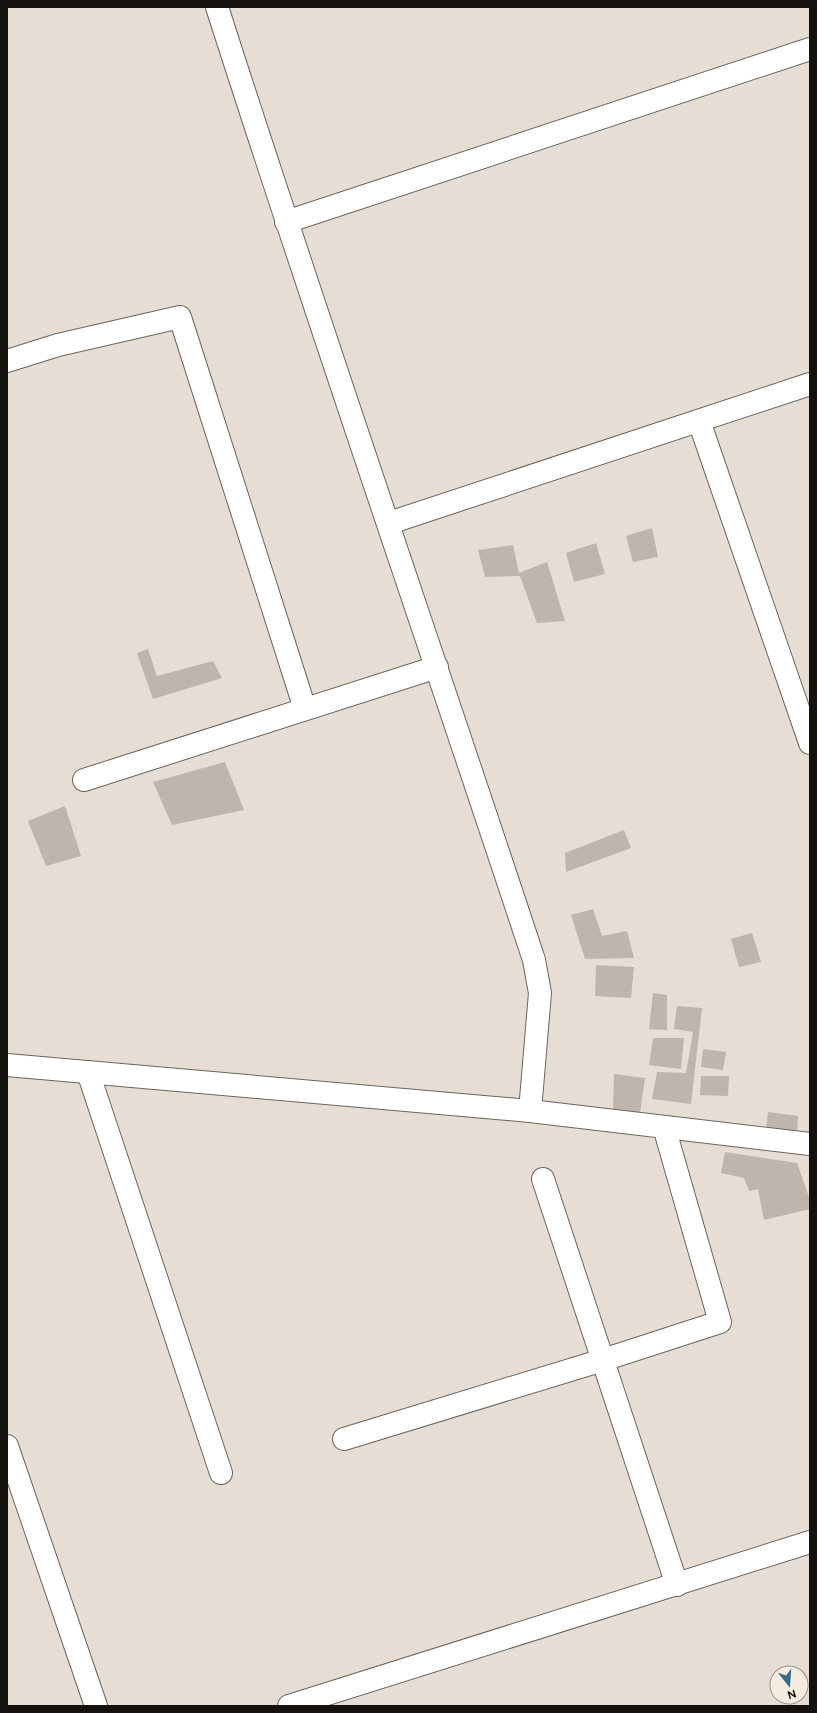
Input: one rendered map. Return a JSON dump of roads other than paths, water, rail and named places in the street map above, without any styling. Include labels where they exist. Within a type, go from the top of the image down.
[{"type":"street","points":[[222,8],[286,222],[389,523],[534,960],[540,993],[530,1111]]},
{"type":"street","points":[[286,222],[810,49]]},
{"type":"street","points":[[7,361],[58,345],[180,317],[305,709]]},
{"type":"street","points":[[389,523],[810,384]]},
{"type":"street","points":[[699,421],[810,743]]},
{"type":"street","points":[[84,780],[437,667]]},
{"type":"street","points":[[7,1064],[530,1111],[810,1144]]},
{"type":"street","points":[[88,1072],[221,1473]]},
{"type":"street","points":[[344,1439],[603,1360],[720,1322],[664,1127]]},
{"type":"street","points":[[543,1180],[677,1585]]},
{"type":"street","points":[[7,1446],[96,1706]]},
{"type":"street","points":[[289,1706],[810,1542]]}]
